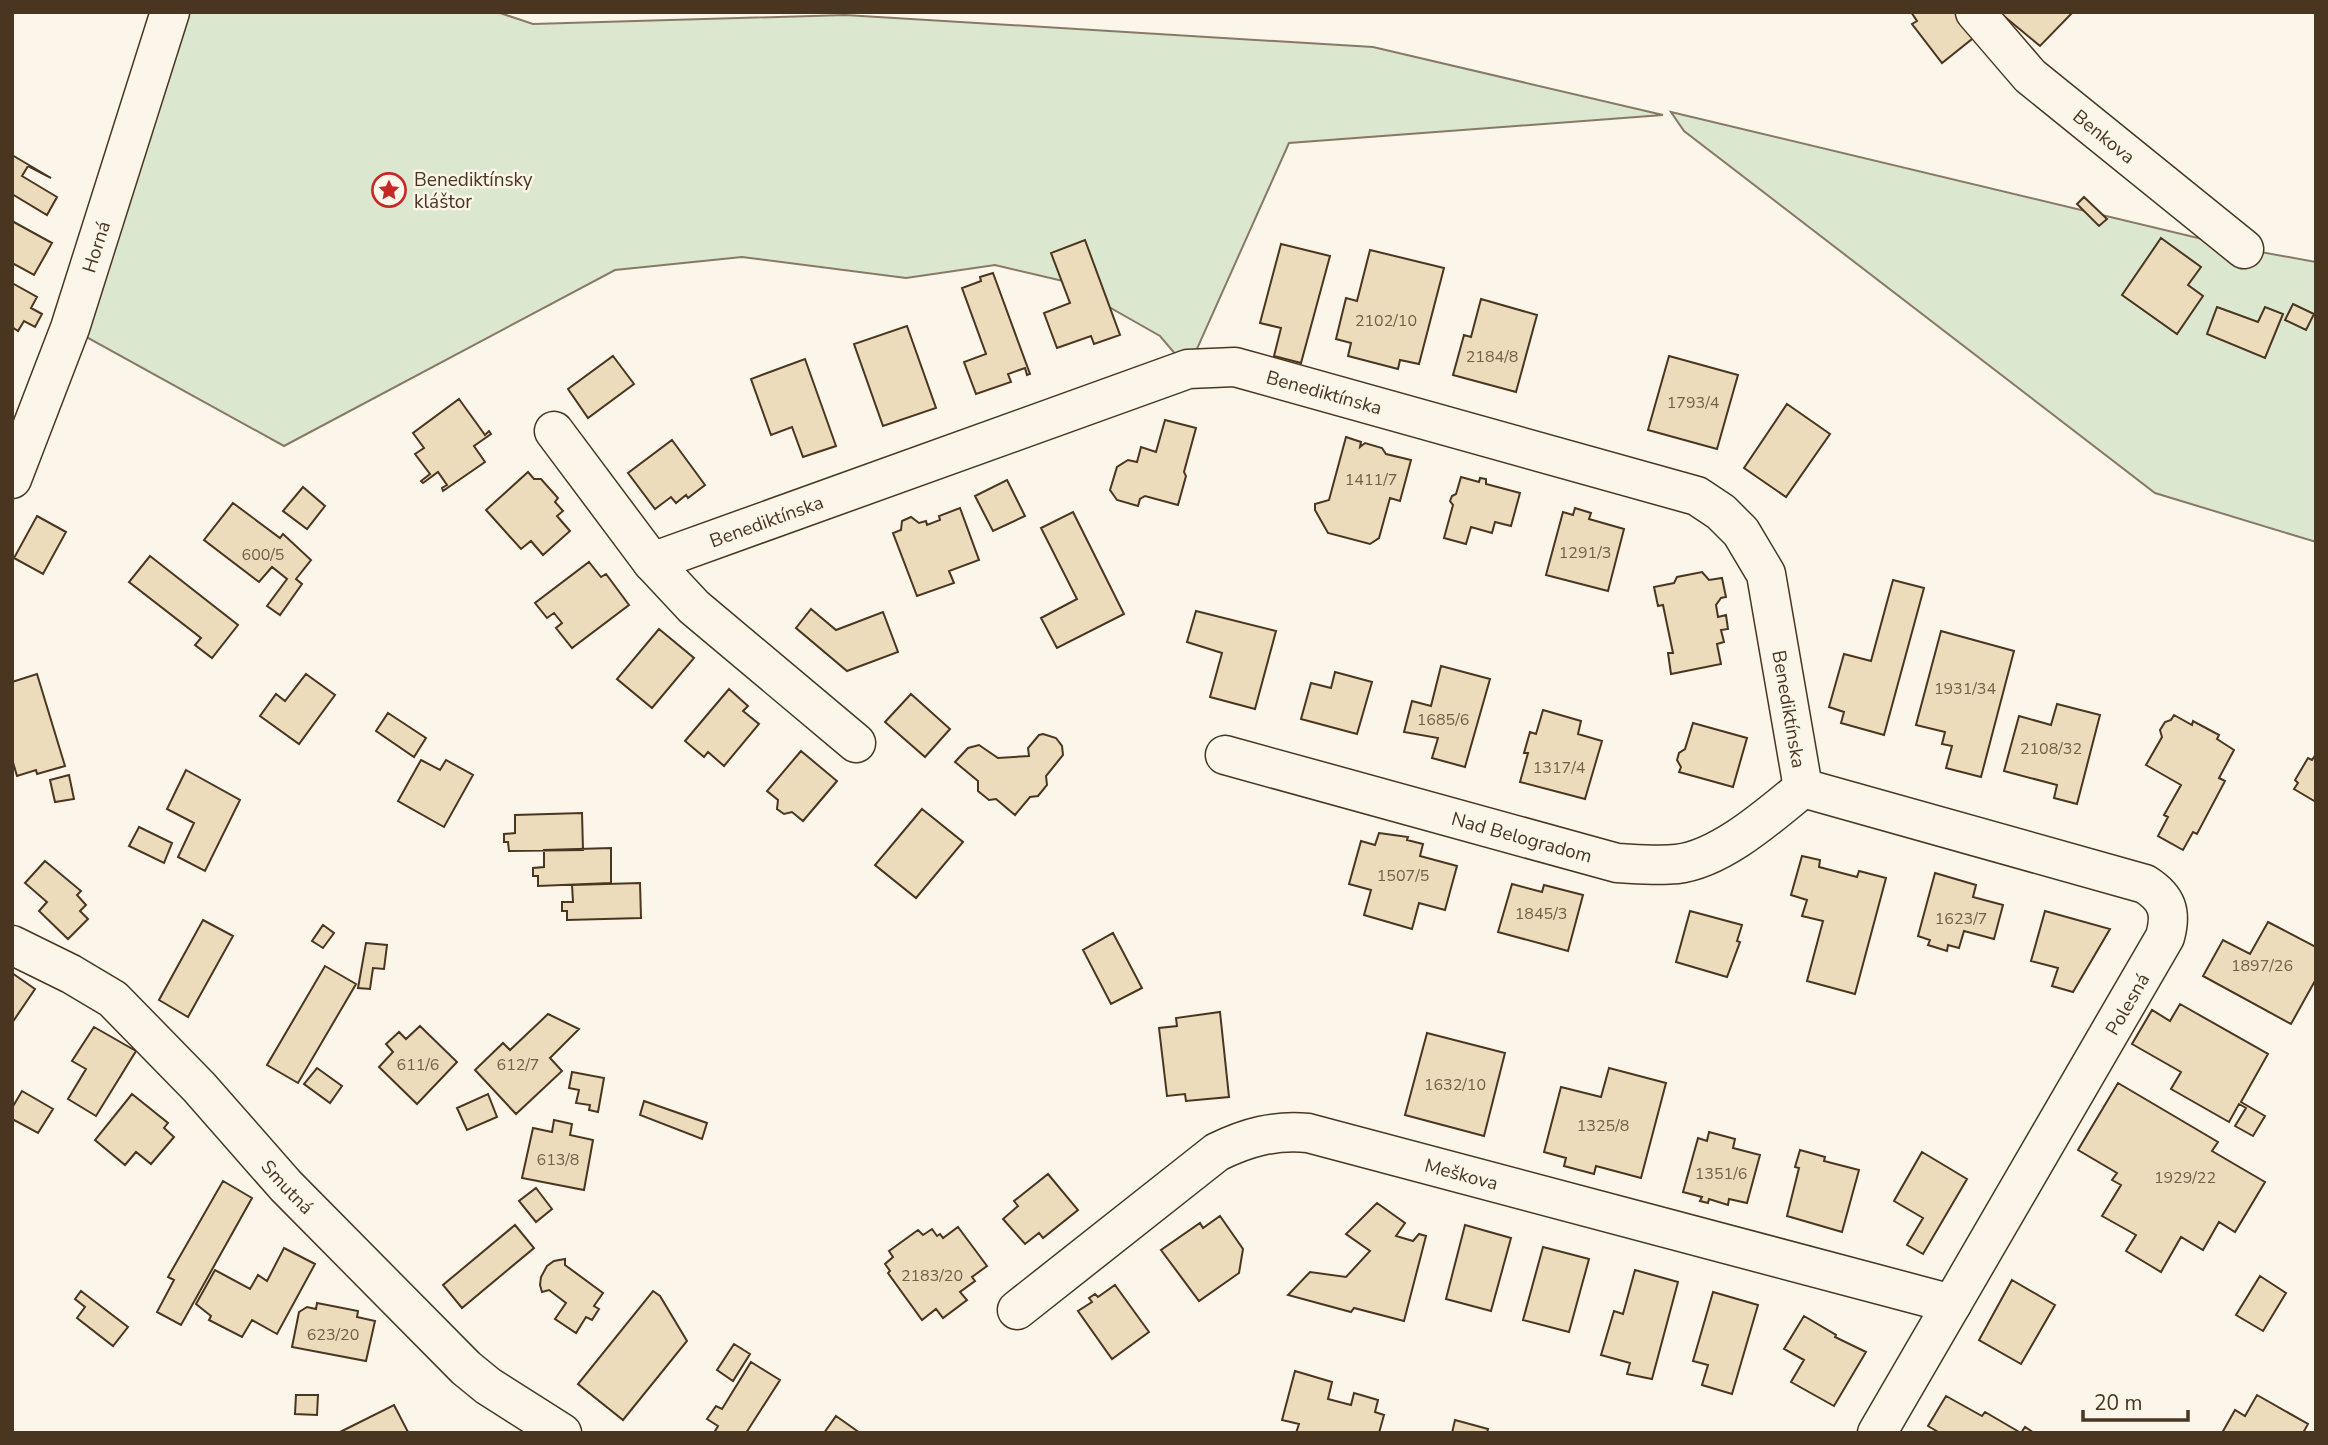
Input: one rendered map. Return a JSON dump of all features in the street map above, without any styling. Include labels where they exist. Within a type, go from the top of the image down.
[{"type":"street","name":"Horná","points":[[12,480],[70,328],[170,12]]},
{"type":"street","name":"Benkova","points":[[1975,12],[2030,76],[2244,249]]},
{"type":"street","name":"Benediktínska","points":[[652,562],[1188,369],[1235,367],[1697,496],[1721,512],[1741,532],[1766,574],[1803,788]]},
{"type":"street","points":[[554,431],[652,562],[694,607],[856,743]]},
{"type":"street","name":"Nad Belogradom","points":[[1225,755],[1617,863],[1649,865],[1680,864],[1715,851],[1750,831],[1803,788]]},
{"type":"street","name":"Polesná","points":[[1803,788],[2145,884],[2160,893],[2167,908],[2169,923],[2165,937],[1877,1433]]},
{"type":"street","name":"Smutná","points":[[12,945],[71,974],[113,999],[199,1087],[286,1186],[466,1368],[562,1433]]},
{"type":"street","name":"Meškova","points":[[1017,1310],[1217,1152],[1239,1141],[1285,1131],[1321,1136],[1952,1304]]},
{"type":"green space","points":[[170,12],[497,12],[533,24],[845,15],[1373,47],[1663,115],[1289,143],[1188,369],[1160,336],[1063,281],[995,265],[906,278],[742,257],[615,270],[284,446],[70,328]]},
{"type":"green space","points":[[1671,112],[2244,249],[2316,262],[2316,542],[2155,493],[1684,131]]},
{"type":"building","points":[[1911,12],[1960,12],[1977,35],[1942,63],[1912,24],[1917,21]]},
{"type":"building","points":[[1999,12],[2073,12],[2040,46]]},
{"type":"building","points":[[12,155],[51,178],[28,166],[22,176],[57,197],[47,215],[12,194]]},
{"type":"building","points":[[2084,197],[2107,219],[2099,226],[2077,204]]},
{"type":"building","points":[[12,221],[52,243],[34,275],[12,263]]},
{"type":"building","points":[[2161,238],[2201,267],[2188,285],[2203,296],[2177,334],[2122,295]]},
{"type":"building","points":[[1085,240],[1120,335],[1094,344],[1091,336],[1057,348],[1044,313],[1070,303],[1051,253]]},
{"type":"building","points":[[1281,244],[1330,256],[1301,363],[1274,356],[1281,328],[1260,323]]},
{"type":"building","points":[[1370,250],[1444,268],[1419,364],[1400,360],[1398,369],[1348,356],[1351,343],[1336,339],[1346,298],[1357,301]]},
{"type":"building","points":[[993,273],[1030,374],[1027,375],[1025,368],[1008,374],[1011,382],[976,394],[964,362],[986,354],[962,288]]},
{"type":"building","points":[[12,283],[37,297],[31,308],[42,314],[35,327],[24,321],[18,331],[12,327]]},
{"type":"building","points":[[1481,299],[1537,315],[1516,392],[1453,375],[1464,335],[1471,337]]},
{"type":"building","points":[[2293,304],[2314,314],[2306,330],[2285,320]]},
{"type":"building","points":[[2217,307],[2258,322],[2265,307],[2283,314],[2265,358],[2207,334]]},
{"type":"building","points":[[907,326],[936,408],[883,426],[854,344]]},
{"type":"building","points":[[613,356],[634,384],[588,418],[568,389]]},
{"type":"building","points":[[1669,356],[1738,375],[1717,449],[1648,430]]},
{"type":"building","points":[[805,359],[836,446],[803,457],[792,427],[771,435],[751,379]]},
{"type":"building","points":[[459,399],[485,435],[489,431],[491,434],[474,446],[485,462],[443,491],[442,488],[447,485],[438,472],[423,483],[421,481],[430,474],[415,454],[424,448],[413,433]]},
{"type":"building","points":[[1787,404],[1830,434],[1786,497],[1744,468]]},
{"type":"building","points":[[1165,420],[1196,428],[1178,505],[1145,496],[1140,499],[1138,506],[1117,500],[1110,490],[1117,467],[1128,460],[1137,462],[1141,447],[1156,452]]},
{"type":"building","points":[[1346,437],[1361,442],[1360,447],[1365,443],[1382,448],[1386,454],[1411,460],[1400,501],[1390,498],[1379,538],[1370,544],[1328,533],[1315,510],[1315,504],[1329,500]]},
{"type":"building","points":[[672,440],[705,485],[688,498],[686,495],[676,503],[671,497],[655,509],[628,473]]},
{"type":"building","points":[[528,472],[534,479],[541,479],[558,498],[555,502],[563,511],[557,516],[570,531],[543,555],[531,541],[521,549],[486,510]]},
{"type":"building","points":[[1461,477],[1479,482],[1480,478],[1486,479],[1486,484],[1520,493],[1511,526],[1495,522],[1492,533],[1471,527],[1466,544],[1444,538],[1453,505],[1450,501],[1456,494]]},
{"type":"building","points":[[1007,480],[1025,516],[993,531],[975,496]]},
{"type":"building","points":[[303,487],[325,506],[307,529],[283,511]]},
{"type":"building","points":[[233,503],[280,538],[283,534],[311,560],[296,579],[302,584],[280,615],[267,606],[287,579],[272,567],[259,582],[204,540]]},
{"type":"building","points":[[960,508],[979,560],[949,571],[954,583],[917,596],[893,533],[901,530],[902,521],[911,517],[919,523],[926,521],[927,525],[940,520],[939,516]]},
{"type":"building","points":[[1575,508],[1591,513],[1589,519],[1624,529],[1608,591],[1546,575],[1563,512],[1573,515]]},
{"type":"building","points":[[1073,512],[1124,614],[1057,648],[1041,618],[1077,599],[1041,528]]},
{"type":"building","points":[[37,516],[66,532],[43,574],[14,558]]},
{"type":"building","points":[[150,556],[238,625],[212,658],[195,645],[201,638],[129,582]]},
{"type":"building","points":[[589,562],[601,577],[606,574],[629,605],[572,648],[556,628],[562,623],[554,613],[547,618],[535,603]]},
{"type":"building","points":[[1702,572],[1709,580],[1722,578],[1726,597],[1721,598],[1716,605],[1718,617],[1726,615],[1728,629],[1721,630],[1724,642],[1717,644],[1721,664],[1671,674],[1668,653],[1673,653],[1663,605],[1658,606],[1654,587],[1674,583],[1677,577]]},
{"type":"building","points":[[1893,580],[1924,588],[1884,735],[1841,723],[1844,712],[1829,707],[1844,654],[1871,661]]},
{"type":"building","points":[[811,609],[836,630],[883,612],[898,652],[847,671],[796,628]]},
{"type":"building","points":[[1196,611],[1276,631],[1255,709],[1210,697],[1222,653],[1187,642]]},
{"type":"building","points":[[659,629],[694,658],[652,708],[617,679]]},
{"type":"building","points":[[1941,631],[2014,651],[1981,777],[1946,768],[1952,746],[1942,744],[1945,732],[1916,725]]},
{"type":"building","points":[[1441,666],[1490,679],[1465,767],[1432,758],[1438,738],[1404,732],[1412,701],[1431,706]]},
{"type":"building","points":[[1335,672],[1372,682],[1357,734],[1301,719],[1311,683],[1331,688]]},
{"type":"building","points":[[37,674],[65,766],[37,774],[36,770],[17,776],[12,759],[12,682]]},
{"type":"building","points":[[306,674],[335,695],[299,744],[260,716],[276,694],[285,701]]},
{"type":"building","points":[[729,689],[748,706],[743,711],[759,724],[724,766],[708,752],[704,757],[685,741]]},
{"type":"building","points":[[911,694],[950,729],[925,757],[885,722]]},
{"type":"building","points":[[2057,704],[2100,715],[2077,804],[2054,798],[2057,785],[2004,771],[2019,716],[2051,725]]},
{"type":"building","points":[[1543,710],[1581,721],[1578,734],[1602,741],[1585,799],[1520,782],[1528,753],[1524,753],[1530,732],[1536,734]]},
{"type":"building","points":[[388,713],[426,738],[414,757],[376,731]]},
{"type":"building","points":[[2174,715],[2192,725],[2193,721],[2219,735],[2217,739],[2234,750],[2219,778],[2225,781],[2197,834],[2193,832],[2183,850],[2158,836],[2168,817],[2164,815],[2181,785],[2146,765],[2162,737],[2160,730]]},
{"type":"building","points":[[1693,723],[1747,738],[1733,787],[1679,772],[1679,753],[1685,749]]},
{"type":"building","points":[[1043,734],[1056,738],[1062,746],[1063,755],[1046,776],[1047,785],[1038,796],[1030,797],[1015,815],[996,799],[989,800],[978,791],[978,781],[955,762],[968,748],[979,745],[998,758],[1029,756],[1028,748]]},
{"type":"building","points":[[801,751],[837,781],[803,821],[792,812],[784,814],[777,809],[778,800],[767,791]]},
{"type":"building","points":[[2316,754],[2316,802],[2294,789],[2298,783],[2295,780],[2308,758],[2312,760]]},
{"type":"building","points":[[421,760],[440,770],[446,760],[473,775],[444,827],[398,801]]},
{"type":"building","points":[[186,770],[240,800],[205,871],[178,857],[194,823],[167,809]]},
{"type":"building","points":[[69,775],[74,799],[55,802],[50,780]]},
{"type":"building","points":[[922,809],[963,842],[916,898],[875,865]]},
{"type":"building","points":[[582,813],[583,850],[509,851],[508,842],[504,842],[504,834],[515,833],[515,815]]},
{"type":"building","points":[[139,827],[172,843],[164,863],[129,846]]},
{"type":"building","points":[[1379,833],[1408,837],[1407,840],[1423,844],[1420,856],[1457,866],[1445,910],[1419,903],[1412,929],[1364,915],[1371,890],[1349,884],[1361,841],[1375,845]]},
{"type":"building","points":[[611,848],[611,883],[538,886],[538,876],[533,876],[533,868],[544,867],[544,850]]},
{"type":"building","points":[[1802,856],[1820,860],[1819,867],[1857,877],[1859,871],[1886,878],[1855,994],[1807,981],[1823,921],[1802,916],[1807,900],[1791,895]]},
{"type":"building","points":[[45,861],[81,891],[77,895],[86,905],[80,911],[88,919],[68,939],[39,911],[47,902],[25,883]]},
{"type":"building","points":[[1935,873],[1976,885],[1973,897],[2003,905],[1994,939],[1964,931],[1959,948],[1948,945],[1947,951],[1928,945],[1930,940],[1918,936]]},
{"type":"building","points":[[640,883],[641,918],[567,920],[567,911],[562,911],[562,902],[573,902],[572,885]]},
{"type":"building","points":[[1512,884],[1542,892],[1544,885],[1583,895],[1568,951],[1498,932]]},
{"type":"building","points":[[1690,911],[1742,925],[1737,941],[1740,942],[1727,977],[1676,962]]},
{"type":"building","points":[[2045,911],[2110,929],[2073,992],[2052,986],[2058,968],[2031,961]]},
{"type":"building","points":[[203,920],[233,936],[188,1017],[159,1000]]},
{"type":"building","points":[[2268,922],[2316,947],[2316,979],[2291,1024],[2203,976],[2223,940],[2250,954]]},
{"type":"building","points":[[323,925],[334,933],[323,948],[312,941]]},
{"type":"building","points":[[1113,933],[1142,988],[1111,1004],[1083,950]]},
{"type":"building","points":[[366,943],[387,945],[384,969],[373,968],[370,989],[358,988]]},
{"type":"building","points":[[325,966],[356,984],[298,1083],[267,1065]]},
{"type":"building","points":[[12,973],[35,989],[12,1023]]},
{"type":"building","points":[[2180,1004],[2268,1054],[2241,1102],[2265,1116],[2253,1136],[2235,1126],[2246,1108],[2239,1104],[2229,1122],[2171,1089],[2181,1072],[2132,1044],[2152,1010],[2170,1021]]},
{"type":"building","points":[[1220,1012],[1229,1097],[1186,1101],[1185,1094],[1167,1096],[1159,1028],[1177,1026],[1176,1018]]},
{"type":"building","points":[[548,1014],[579,1029],[550,1058],[562,1071],[516,1114],[475,1070],[503,1043],[510,1050]]},
{"type":"building","points":[[420,1026],[457,1062],[417,1104],[379,1067],[393,1052],[386,1044],[399,1032],[406,1039]]},
{"type":"building","points":[[94,1027],[136,1051],[96,1116],[68,1099],[86,1069],[72,1061]]},
{"type":"building","points":[[1427,1033],[1505,1053],[1484,1136],[1405,1115]]},
{"type":"building","points":[[317,1068],[342,1086],[330,1103],[304,1084]]},
{"type":"building","points":[[1609,1068],[1666,1083],[1641,1178],[1596,1166],[1594,1174],[1564,1166],[1566,1158],[1544,1152],[1561,1087],[1601,1097]]},
{"type":"building","points":[[572,1072],[604,1078],[598,1112],[589,1110],[590,1105],[576,1103],[579,1090],[569,1088]]},
{"type":"building","points":[[2118,1083],[2218,1142],[2212,1151],[2265,1182],[2235,1232],[2219,1222],[2203,1250],[2181,1237],[2161,1272],[2126,1251],[2136,1235],[2102,1216],[2121,1185],[2112,1180],[2117,1173],[2078,1150]]},
{"type":"building","points":[[22,1091],[53,1109],[38,1133],[12,1119],[12,1108]]},
{"type":"building","points":[[132,1094],[168,1123],[164,1128],[174,1137],[151,1164],[136,1152],[125,1165],[95,1140]]},
{"type":"building","points":[[488,1094],[497,1117],[467,1130],[457,1108]]},
{"type":"building","points":[[644,1101],[707,1123],[702,1139],[640,1115]]},
{"type":"building","points":[[554,1120],[572,1124],[570,1135],[593,1140],[584,1190],[522,1178],[533,1128],[552,1132]]},
{"type":"building","points":[[1709,1132],[1735,1139],[1733,1148],[1760,1155],[1747,1203],[1729,1199],[1728,1205],[1709,1199],[1708,1203],[1700,1201],[1702,1197],[1683,1192],[1698,1138],[1707,1141]]},
{"type":"building","points":[[1800,1150],[1825,1157],[1824,1161],[1859,1170],[1842,1232],[1787,1216],[1799,1168],[1795,1167]]},
{"type":"building","points":[[1922,1152],[1967,1179],[1923,1254],[1907,1245],[1923,1218],[1894,1201]]},
{"type":"building","points":[[1048,1174],[1078,1210],[1043,1238],[1039,1233],[1025,1244],[1003,1219],[1018,1206],[1014,1201]]},
{"type":"building","points":[[223,1181],[252,1198],[181,1325],[157,1312],[174,1280],[168,1277]]},
{"type":"building","points":[[536,1188],[552,1209],[536,1222],[519,1201]]},
{"type":"building","points":[[1377,1203],[1405,1223],[1396,1236],[1413,1241],[1419,1234],[1426,1236],[1404,1321],[1354,1308],[1351,1312],[1288,1295],[1310,1272],[1346,1277],[1370,1251],[1346,1234]]},
{"type":"building","points":[[1220,1216],[1243,1249],[1239,1273],[1199,1301],[1161,1250],[1200,1223],[1203,1228]]},
{"type":"building","points":[[515,1225],[534,1248],[462,1308],[443,1285]]},
{"type":"building","points":[[1465,1225],[1511,1238],[1491,1311],[1446,1299]]},
{"type":"building","points":[[958,1227],[987,1266],[972,1277],[975,1281],[960,1292],[967,1300],[943,1318],[936,1309],[922,1320],[888,1273],[890,1271],[885,1264],[893,1257],[889,1251],[918,1230],[923,1235],[932,1229],[937,1236],[940,1234],[943,1238]]},
{"type":"building","points":[[1543,1247],[1589,1259],[1569,1332],[1523,1320]]},
{"type":"building","points":[[284,1248],[315,1264],[277,1334],[252,1320],[242,1337],[209,1320],[211,1316],[196,1304],[215,1270],[250,1289],[258,1275],[267,1281]]},
{"type":"building","points":[[565,1259],[565,1265],[603,1293],[594,1306],[599,1309],[592,1320],[586,1317],[576,1333],[555,1319],[566,1303],[549,1290],[542,1292],[540,1285],[547,1266],[554,1261]]},
{"type":"building","points":[[1635,1270],[1678,1282],[1652,1379],[1627,1374],[1630,1363],[1601,1355],[1614,1311],[1623,1314]]},
{"type":"building","points":[[2260,1276],[2286,1293],[2263,1331],[2236,1315]]},
{"type":"building","points":[[2012,1280],[2055,1305],[2021,1364],[1979,1340]]},
{"type":"building","points":[[1115,1285],[1149,1332],[1112,1359],[1078,1311],[1092,1302],[1089,1298],[1095,1294],[1098,1297]]},
{"type":"building","points":[[81,1291],[128,1327],[113,1346],[77,1318],[85,1307],[75,1299]]},
{"type":"building","points":[[653,1291],[660,1296],[687,1341],[623,1420],[578,1384]]},
{"type":"building","points":[[1713,1292],[1758,1305],[1732,1394],[1702,1385],[1708,1365],[1693,1361]]},
{"type":"building","points":[[317,1303],[358,1311],[357,1317],[375,1321],[366,1361],[292,1347],[299,1312],[307,1307],[316,1309]]},
{"type":"building","points":[[1804,1316],[1836,1335],[1835,1337],[1866,1352],[1834,1406],[1791,1382],[1804,1360],[1784,1349]]},
{"type":"building","points":[[734,1344],[750,1354],[733,1381],[717,1370]]},
{"type":"building","points":[[751,1362],[780,1380],[746,1433],[714,1433],[718,1426],[707,1419],[716,1406],[722,1409]]},
{"type":"building","points":[[1295,1371],[1332,1382],[1328,1399],[1351,1405],[1354,1393],[1378,1400],[1375,1412],[1384,1415],[1379,1433],[1296,1433],[1299,1424],[1282,1420]]},
{"type":"building","points":[[296,1395],[318,1395],[317,1415],[295,1414]]},
{"type":"building","points":[[2257,1395],[2308,1424],[2303,1433],[2222,1433],[2235,1410],[2245,1416]]},
{"type":"building","points":[[1946,1396],[1982,1416],[1985,1412],[2021,1433],[1940,1433],[1928,1426]]},
{"type":"building","points":[[394,1405],[408,1432],[338,1433]]},
{"type":"building","points":[[836,1416],[860,1433],[824,1433]]},
{"type":"building","points":[[1455,1420],[1488,1429],[1487,1433],[1452,1433]]},
{"type":"building","points":[[2025,1427],[2034,1433],[2021,1433]]},
{"type":"place","name":"Benediktínsky kláštor","points":[[389,190]]}]
